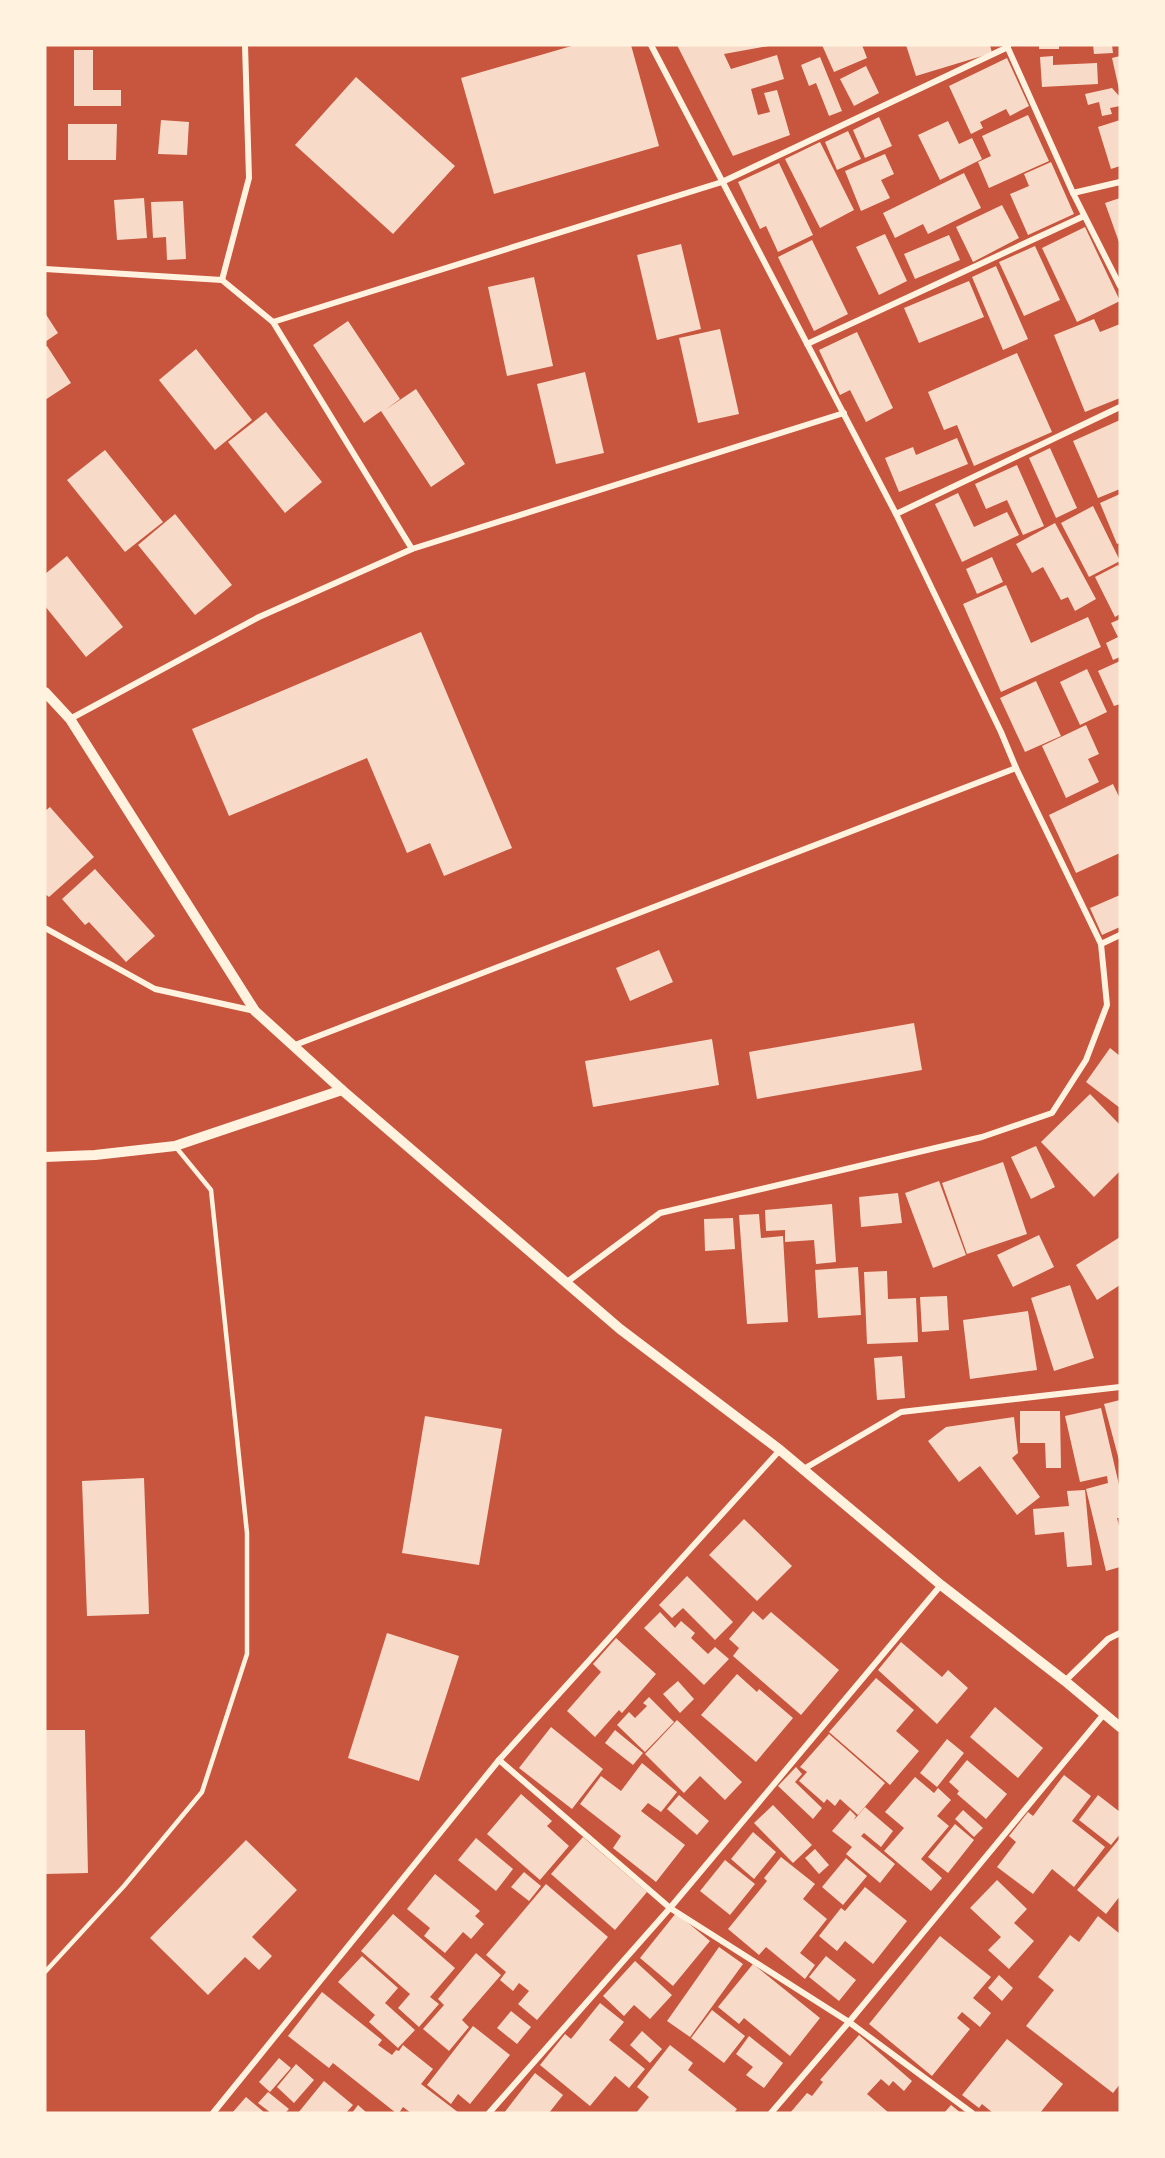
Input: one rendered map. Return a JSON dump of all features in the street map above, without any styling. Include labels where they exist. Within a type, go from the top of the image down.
[{"type":"street","points":[[222,280],[249,178],[245,45]]},
{"type":"street","points":[[567,1282],[660,1213],[982,1137],[1052,1113],[1086,1060],[1107,1005],[1101,944],[1001,732],[896,513],[651,45]]},
{"type":"street","points":[[273,322],[722,182],[1007,46],[1073,193],[1120,286]]},
{"type":"street","points":[[1073,193],[1120,182]]},
{"type":"street","points":[[807,344],[1084,216]]},
{"type":"street","points":[[45,269],[222,280],[273,322],[412,549]]},
{"type":"street","points":[[896,513],[1120,407]]},
{"type":"street","points":[[70,718],[259,617],[412,549],[844,413]]},
{"type":"street","points":[[45,692],[70,718],[255,1011],[342,1090],[620,1329],[780,1450],[801,1470],[941,1585],[1065,1681],[1120,1727]]},
{"type":"street","points":[[295,1046],[1016,768]]},
{"type":"street","points":[[45,928],[156,989],[255,1011]]},
{"type":"street","points":[[1101,944],[1120,935]]},
{"type":"street","points":[[45,1157],[95,1155],[175,1146],[342,1090]]},
{"type":"street","points":[[801,1470],[901,1412],[1120,1387]]},
{"type":"street","points":[[213,2113],[499,1760],[780,1450]]},
{"type":"street","points":[[489,2113],[670,1908],[941,1585]]},
{"type":"street","points":[[1065,1681],[1108,1639],[1120,1633]]},
{"type":"street","points":[[771,2113],[1104,1714]]},
{"type":"street","points":[[499,1760],[670,1908],[849,2022],[972,2113]]},
{"type":"lane","points":[[45,1972],[124,1886],[202,1792],[247,1654],[247,1533],[211,1190],[175,1146]]},
{"type":"building","points":[[575,45],[631,45],[659,146],[494,194],[461,78]]},
{"type":"building","points":[[677,45],[774,45],[724,54],[731,69],[777,55],[784,79],[751,89],[758,115],[770,112],[764,93],[777,90],[790,135],[733,156]]},
{"type":"building","points":[[822,45],[862,45],[867,58],[834,72]]},
{"type":"building","points":[[906,45],[990,45],[992,53],[916,76]]},
{"type":"building","points":[[1039,45],[1059,45],[1059,49],[1039,49]]},
{"type":"building","points":[[1093,45],[1112,45],[1113,53],[1094,54]]},
{"type":"building","points":[[74,50],[93,50],[93,90],[121,90],[121,106],[74,106]]},
{"type":"building","points":[[1053,56],[1053,65],[1097,63],[1098,84],[1042,87],[1040,57]]},
{"type":"building","points":[[1120,56],[1120,89],[1119,89],[1112,58]]},
{"type":"building","points":[[820,57],[842,111],[829,116],[816,83],[809,86],[801,65]]},
{"type":"building","points":[[1007,58],[1029,106],[1010,116],[1006,109],[980,122],[983,128],[971,134],[949,86]]},
{"type":"building","points":[[866,66],[879,93],[854,106],[840,79]]},
{"type":"building","points":[[356,77],[455,166],[393,234],[295,145]]},
{"type":"building","points":[[1112,88],[1120,97],[1120,106],[1110,108],[1112,114],[1102,116],[1099,102],[1088,105],[1085,94]]},
{"type":"building","points":[[1028,115],[1049,161],[989,188],[978,162],[991,156],[982,136]]},
{"type":"building","points":[[879,117],[892,146],[865,158],[853,130]]},
{"type":"building","points":[[161,120],[189,122],[187,155],[158,154]]},
{"type":"building","points":[[1120,120],[1120,166],[1111,169],[1098,127]]},
{"type":"building","points":[[948,121],[959,144],[972,138],[982,159],[940,180],[918,135]]},
{"type":"building","points":[[68,124],[117,124],[116,160],[68,160]]},
{"type":"building","points":[[848,131],[861,159],[837,170],[825,142]]},
{"type":"building","points":[[820,142],[854,210],[820,228],[785,159]]},
{"type":"building","points":[[885,154],[894,174],[881,180],[890,198],[861,211],[845,171]]},
{"type":"building","points":[[1051,162],[1074,214],[1028,235],[1010,194],[1029,186],[1024,174]]},
{"type":"building","points":[[779,163],[813,235],[778,252],[766,226],[760,229],[738,182]]},
{"type":"building","points":[[964,173],[981,208],[928,234],[923,224],[895,238],[883,213]]},
{"type":"building","points":[[144,198],[147,238],[117,240],[114,200]]},
{"type":"building","points":[[1120,198],[1120,245],[1105,203]]},
{"type":"building","points":[[183,201],[186,259],[167,260],[166,237],[153,238],[151,202]]},
{"type":"building","points":[[1002,205],[1019,238],[973,262],[956,227]]},
{"type":"building","points":[[1085,227],[1120,301],[1077,322],[1042,248]]},
{"type":"building","points":[[885,234],[907,281],[879,295],[856,247]]},
{"type":"building","points":[[949,235],[960,260],[915,279],[904,254]]},
{"type":"building","points":[[812,240],[848,314],[814,331],[778,257]]},
{"type":"building","points":[[681,244],[701,329],[657,340],[637,255]]},
{"type":"building","points":[[1035,246],[1060,300],[1024,316],[999,262]]},
{"type":"building","points":[[996,266],[1028,339],[1003,350],[972,277]]},
{"type":"building","points":[[534,277],[553,366],[507,376],[488,287]]},
{"type":"building","points":[[969,281],[984,317],[919,343],[904,308]]},
{"type":"building","points":[[45,313],[58,333],[45,342]]},
{"type":"building","points":[[1094,319],[1100,332],[1120,324],[1120,398],[1085,412],[1054,335]]},
{"type":"building","points":[[348,321],[400,399],[385,410],[416,389],[465,464],[431,487],[381,411],[364,423],[313,345]]},
{"type":"building","points":[[720,329],[739,414],[698,423],[679,338]]},
{"type":"building","points":[[857,332],[893,408],[866,422],[850,390],[840,395],[819,350]]},
{"type":"building","points":[[47,346],[71,383],[45,400],[45,347]]},
{"type":"building","points":[[196,349],[252,420],[215,450],[159,380]]},
{"type":"building","points":[[1017,353],[1052,432],[974,466],[957,425],[944,430],[928,392]]},
{"type":"building","points":[[585,372],[604,453],[556,464],[537,384]]},
{"type":"building","points":[[266,412],[322,482],[285,513],[228,442]]},
{"type":"building","points":[[1120,420],[1120,489],[1098,498],[1073,441]]},
{"type":"building","points":[[957,438],[968,464],[899,492],[885,458],[913,447],[916,455]]},
{"type":"building","points":[[1050,448],[1077,508],[1056,518],[1029,458]]},
{"type":"building","points":[[105,450],[163,522],[125,552],[67,480]]},
{"type":"building","points":[[1017,465],[1044,526],[1023,535],[1007,500],[986,509],[975,484]]},
{"type":"building","points":[[958,493],[974,527],[1007,512],[1019,535],[962,562],[935,504]]},
{"type":"building","points":[[1120,494],[1120,543],[1117,544],[1100,503]]},
{"type":"building","points":[[1093,506],[1120,561],[1089,577],[1061,523]]},
{"type":"building","points":[[175,514],[232,585],[195,615],[138,545]]},
{"type":"building","points":[[1055,523],[1096,599],[1075,611],[1068,597],[1061,600],[1043,567],[1032,573],[1016,544]]},
{"type":"building","points":[[67,556],[123,627],[86,657],[45,606],[45,574]]},
{"type":"building","points":[[992,557],[1003,582],[977,594],[966,569]]},
{"type":"building","points":[[1118,565],[1120,569],[1120,614],[1115,617],[1095,577]]},
{"type":"building","points":[[1006,585],[1031,643],[1088,617],[1101,647],[1001,692],[963,604]]},
{"type":"building","points":[[1120,619],[1120,657],[1113,660],[1106,643],[1118,637],[1111,623]]},
{"type":"building","points":[[421,632],[512,848],[444,876],[430,843],[407,853],[367,758],[229,816],[192,729]]},
{"type":"building","points":[[1120,661],[1120,704],[1114,706],[1098,671]]},
{"type":"building","points":[[1087,669],[1107,712],[1080,725],[1060,682]]},
{"type":"building","points":[[1036,681],[1061,736],[1025,752],[1000,698]]},
{"type":"building","points":[[1086,725],[1099,754],[1088,759],[1099,782],[1066,798],[1042,746]]},
{"type":"building","points":[[1113,784],[1120,799],[1120,853],[1076,873],[1049,815]]},
{"type":"building","points":[[50,807],[94,857],[49,897],[45,894],[45,811]]},
{"type":"building","points":[[95,869],[155,936],[126,962],[89,922],[85,925],[62,899]]},
{"type":"building","points":[[1120,895],[1120,927],[1102,935],[1090,908]]},
{"type":"building","points":[[659,950],[673,982],[630,1001],[616,968]]},
{"type":"building","points":[[914,1023],[922,1070],[757,1099],[749,1052]]},
{"type":"building","points":[[712,1039],[719,1085],[593,1107],[585,1061]]},
{"type":"building","points":[[1110,1048],[1120,1056],[1120,1108],[1086,1082]]},
{"type":"building","points":[[1090,1094],[1120,1125],[1120,1171],[1094,1197],[1041,1142]]},
{"type":"building","points":[[1036,1146],[1055,1187],[1031,1199],[1011,1157]]},
{"type":"building","points":[[1003,1162],[1027,1234],[967,1254],[942,1183]]},
{"type":"building","points":[[939,1181],[966,1255],[933,1268],[905,1193]]},
{"type":"building","points":[[898,1193],[902,1223],[861,1227],[859,1197]]},
{"type":"building","points":[[832,1204],[836,1262],[816,1264],[814,1240],[785,1242],[785,1230],[766,1231],[765,1210]]},
{"type":"building","points":[[759,1214],[761,1238],[783,1236],[788,1322],[747,1324],[739,1215]]},
{"type":"building","points":[[733,1218],[735,1249],[705,1251],[704,1219]]},
{"type":"building","points":[[1039,1235],[1054,1267],[1013,1287],[997,1255]]},
{"type":"building","points":[[1120,1237],[1120,1285],[1097,1300],[1076,1265]]},
{"type":"building","points":[[858,1267],[861,1315],[818,1318],[815,1270]]},
{"type":"building","points":[[887,1271],[888,1299],[916,1298],[918,1342],[867,1344],[864,1272]]},
{"type":"building","points":[[1070,1285],[1094,1358],[1054,1371],[1031,1298]]},
{"type":"building","points":[[947,1296],[949,1330],[922,1332],[920,1297]]},
{"type":"building","points":[[1028,1311],[1037,1370],[970,1379],[963,1320]]},
{"type":"building","points":[[902,1356],[905,1398],[877,1400],[874,1358]]},
{"type":"building","points":[[1120,1400],[1120,1459],[1119,1460],[1104,1404]]},
{"type":"building","points":[[1101,1408],[1120,1489],[1120,1518],[1117,1518],[1120,1530],[1120,1567],[1106,1571],[1086,1489],[1108,1483],[1107,1476],[1080,1482],[1065,1416]]},
{"type":"building","points":[[1020,1411],[1060,1411],[1061,1468],[1046,1468],[1045,1443],[1020,1443]]},
{"type":"building","points":[[425,1416],[502,1429],[479,1565],[402,1553]]},
{"type":"building","points":[[1014,1417],[1018,1453],[1012,1458],[1040,1497],[1017,1515],[980,1466],[959,1482],[928,1441],[946,1427]]},
{"type":"building","points":[[144,1478],[149,1614],[87,1616],[82,1481]]},
{"type":"building","points":[[1085,1490],[1092,1565],[1067,1567],[1064,1532],[1035,1535],[1033,1509],[1069,1506],[1067,1491]]},
{"type":"building","points":[[744,1519],[792,1566],[757,1601],[709,1555]]},
{"type":"building","points":[[687,1576],[733,1622],[715,1640],[683,1608],[672,1618],[659,1605]]},
{"type":"building","points":[[753,1611],[763,1620],[771,1612],[839,1670],[801,1715],[733,1656],[739,1648],[729,1639]]},
{"type":"building","points":[[660,1612],[675,1628],[681,1621],[695,1633],[691,1638],[708,1654],[715,1647],[729,1659],[704,1685],[644,1628]]},
{"type":"building","points":[[387,1633],[459,1656],[419,1781],[348,1758]]},
{"type":"building","points":[[616,1638],[656,1674],[622,1713],[619,1710],[595,1737],[567,1711],[601,1672],[593,1664]]},
{"type":"building","points":[[901,1642],[942,1677],[948,1670],[968,1688],[937,1724],[878,1670]]},
{"type":"building","points":[[737,1674],[793,1718],[756,1762],[701,1715]]},
{"type":"building","points":[[876,1678],[914,1710],[896,1731],[919,1751],[890,1785],[829,1732]]},
{"type":"building","points":[[678,1681],[694,1699],[680,1713],[663,1694]]},
{"type":"building","points":[[649,1697],[674,1722],[645,1752],[617,1725],[629,1712],[635,1718],[647,1706],[643,1703]]},
{"type":"building","points":[[995,1707],[1043,1748],[1018,1778],[970,1737]]},
{"type":"building","points":[[677,1720],[742,1782],[725,1800],[700,1776],[684,1793],[645,1754]]},
{"type":"building","points":[[551,1727],[603,1769],[572,1809],[519,1768]]},
{"type":"building","points":[[45,1730],[85,1730],[88,1873],[45,1874]]},
{"type":"building","points":[[615,1730],[643,1753],[633,1765],[605,1743]]},
{"type":"building","points":[[829,1734],[885,1783],[858,1815],[840,1799],[835,1806],[827,1799],[824,1803],[799,1781],[807,1772],[800,1767]]},
{"type":"building","points":[[947,1739],[964,1753],[937,1787],[920,1773]]},
{"type":"building","points":[[967,1760],[1007,1794],[986,1819],[957,1794],[959,1791],[949,1782]]},
{"type":"building","points":[[642,1763],[677,1792],[661,1812],[648,1803],[641,1811],[685,1845],[656,1882],[613,1848],[621,1836],[580,1804],[601,1776],[621,1791]]},
{"type":"building","points":[[796,1767],[802,1774],[795,1782],[822,1808],[813,1819],[778,1786]]},
{"type":"building","points":[[1064,1775],[1091,1796],[1072,1821],[1105,1847],[1074,1887],[1052,1869],[1033,1894],[997,1867],[1016,1842],[1009,1836],[1028,1812],[1033,1816]]},
{"type":"building","points":[[915,1777],[934,1793],[938,1788],[951,1800],[937,1816],[949,1826],[921,1859],[942,1878],[931,1891],[884,1851],[904,1828],[885,1812]]},
{"type":"building","points":[[521,1794],[552,1821],[547,1826],[569,1846],[540,1880],[487,1834]]},
{"type":"building","points":[[679,1795],[709,1821],[697,1835],[667,1809]]},
{"type":"building","points":[[1098,1795],[1120,1812],[1120,1834],[1111,1845],[1079,1820]]},
{"type":"building","points":[[773,1805],[812,1845],[793,1863],[754,1823]]},
{"type":"building","points":[[865,1807],[893,1831],[881,1847],[864,1833],[861,1836],[895,1864],[880,1883],[846,1854],[852,1847],[832,1831],[850,1810],[856,1816],[854,1820]]},
{"type":"building","points":[[963,1810],[983,1828],[974,1837],[955,1819]]},
{"type":"building","points":[[955,1824],[974,1840],[948,1873],[928,1857]]},
{"type":"building","points":[[753,1832],[776,1852],[754,1879],[731,1859]]},
{"type":"building","points":[[583,1837],[647,1892],[615,1930],[551,1874]]},
{"type":"building","points":[[476,1838],[513,1869],[496,1891],[458,1860]]},
{"type":"building","points":[[1120,1838],[1120,1896],[1106,1914],[1077,1890]]},
{"type":"building","points":[[246,1840],[297,1890],[252,1937],[272,1956],[259,1970],[245,1957],[208,1995],[150,1938]]},
{"type":"building","points":[[815,1849],[829,1865],[819,1874],[805,1858]]},
{"type":"building","points":[[781,1857],[815,1884],[803,1899],[827,1919],[800,1953],[815,1965],[805,1979],[766,1947],[759,1955],[728,1929],[767,1881],[764,1878]]},
{"type":"building","points":[[846,1858],[867,1876],[843,1905],[822,1887]]},
{"type":"building","points":[[725,1860],[755,1884],[730,1915],[700,1891]]},
{"type":"building","points":[[524,1872],[541,1886],[529,1901],[511,1887]]},
{"type":"building","points":[[435,1874],[480,1911],[475,1916],[484,1924],[471,1939],[463,1932],[445,1953],[424,1936],[430,1928],[407,1909]]},
{"type":"building","points":[[997,1880],[1027,1909],[1014,1923],[1034,1941],[1009,1969],[988,1950],[1001,1937],[970,1908]]},
{"type":"building","points":[[546,1884],[608,1937],[537,2020],[518,2004],[529,1991],[519,1983],[513,1991],[500,1980],[506,1972],[486,1955]]},
{"type":"building","points":[[865,1887],[907,1921],[873,1964],[845,1941],[837,1951],[819,1936],[841,1908],[845,1911]]},
{"type":"building","points":[[676,1913],[710,1941],[673,1986],[640,1958]]},
{"type":"building","points":[[393,1914],[455,1968],[430,1997],[439,2004],[419,2027],[398,2008],[410,1994],[361,1951]]},
{"type":"building","points":[[1098,1916],[1120,1934],[1120,2084],[1113,2093],[1026,2026],[1054,1990],[1038,1977],[1070,1935],[1079,1942]]},
{"type":"building","points":[[940,1936],[991,1977],[973,1998],[991,2013],[980,2027],[962,2012],[957,2018],[970,2029],[932,2076],[869,2024]]},
{"type":"building","points":[[719,1947],[743,1964],[690,2037],[667,2021]]},
{"type":"building","points":[[476,1953],[501,1975],[462,2020],[469,2027],[449,2051],[423,2029],[444,2005],[438,1999]]},
{"type":"building","points":[[362,1956],[398,1988],[385,2003],[415,2030],[398,2048],[369,2022],[375,2015],[338,1982]]},
{"type":"building","points":[[826,1956],[856,1980],[839,2001],[809,1977]]},
{"type":"building","points":[[635,1961],[672,1995],[650,2019],[634,2005],[624,2016],[603,1996]]},
{"type":"building","points":[[753,1964],[820,2018],[790,2056],[744,2018],[739,2024],[718,2007]]},
{"type":"building","points":[[999,1975],[1013,1988],[1002,2001],[988,1988]]},
{"type":"building","points":[[322,1992],[382,2040],[378,2045],[392,2055],[403,2045],[433,2069],[421,2084],[459,2113],[411,2113],[403,2107],[399,2113],[396,2113],[333,2063],[329,2068],[288,2036]]},
{"type":"building","points":[[600,2003],[624,2022],[609,2040],[645,2069],[629,2088],[615,2076],[590,2106],[540,2065],[565,2034],[571,2039]]},
{"type":"building","points":[[712,2010],[745,2036],[724,2063],[691,2038]]},
{"type":"building","points":[[511,2011],[531,2027],[517,2044],[497,2028]]},
{"type":"building","points":[[473,2026],[510,2055],[470,2104],[458,2094],[451,2104],[427,2085]]},
{"type":"building","points":[[642,2031],[662,2049],[650,2063],[630,2045]]},
{"type":"building","points":[[859,2035],[912,2081],[904,2091],[893,2081],[889,2086],[881,2079],[867,2094],[889,2113],[790,2113],[807,2093],[812,2096],[823,2082],[820,2080]]},
{"type":"building","points":[[749,2036],[783,2063],[764,2088],[746,2075],[753,2067],[736,2054]]},
{"type":"building","points":[[1007,2039],[1063,2084],[1040,2113],[993,2113],[982,2104],[979,2108],[962,2095]]},
{"type":"building","points":[[670,2045],[693,2063],[688,2070],[737,2109],[734,2113],[636,2113],[649,2097],[637,2087]]},
{"type":"building","points":[[279,2058],[291,2068],[270,2092],[259,2082]]},
{"type":"building","points":[[296,2064],[314,2080],[294,2103],[277,2087]]},
{"type":"building","points":[[535,2073],[563,2095],[549,2113],[504,2113]]},
{"type":"building","points":[[324,2081],[353,2105],[346,2113],[298,2113]]},
{"type":"building","points":[[268,2092],[289,2109],[286,2112],[288,2113],[271,2113],[258,2103]]},
{"type":"building","points":[[246,2097],[265,2113],[232,2113]]},
{"type":"building","points":[[358,2105],[367,2113],[352,2113]]},
{"type":"building","points":[[951,2105],[961,2113],[944,2113]]}]
